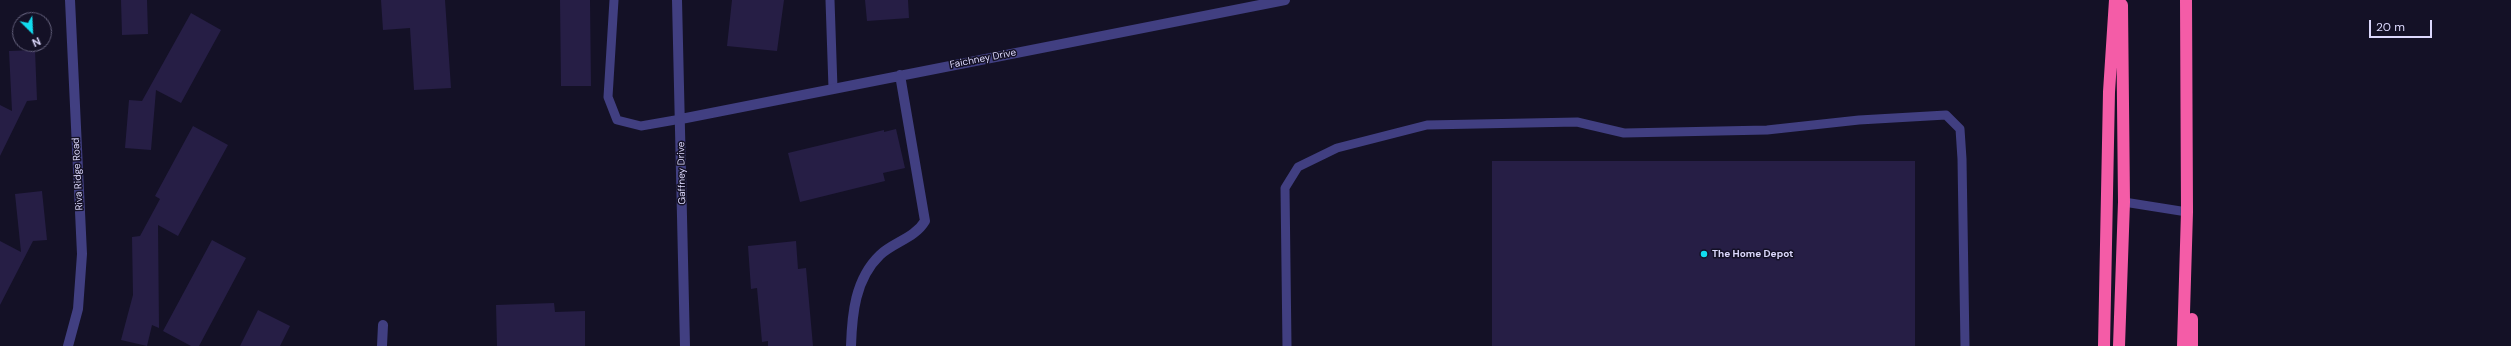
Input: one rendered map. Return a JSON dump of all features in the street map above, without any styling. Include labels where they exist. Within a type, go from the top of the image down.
[{"type":"highway","points":[[2104,346],[2109,92],[2115,0]]},
{"type":"highway","points":[[2119,346],[2124,202],[2122,0]]},
{"type":"highway","points":[[2183,346],[2187,212],[2186,0]]},
{"type":"highway","points":[[2186,16],[2192,346]]},
{"type":"street","name":"Riva Ridge Road","points":[[68,346],[78,309],[82,254],[70,0]]},
{"type":"street","name":"Gaffney Drive","points":[[677,0],[681,119],[685,346]]},
{"type":"street","name":"Faichney Drive","points":[[681,119],[1264,2],[1285,0]]},
{"type":"street","points":[[851,346],[852,310],[863,279],[880,255],[920,230],[925,220],[900,75]]},
{"type":"street","points":[[382,346],[383,325]]},
{"type":"lane","points":[[614,0],[608,98],[617,120],[641,126],[681,119]]},
{"type":"lane","points":[[830,0],[833,88]]},
{"type":"lane","points":[[1287,346],[1285,188],[1298,167],[1337,148],[1427,125],[1577,122],[1624,133],[1751,130],[1859,120],[1946,115],[1960,129],[1962,151],[1965,346]]},
{"type":"lane","points":[[2124,202],[2187,212]]},
{"type":"building","points":[[121,0],[147,0],[148,34],[122,35]]},
{"type":"building","points":[[381,0],[445,0],[451,88],[414,90],[410,28],[383,30]]},
{"type":"building","points":[[560,0],[590,0],[591,86],[561,86]]},
{"type":"building","points":[[732,0],[784,0],[777,51],[727,46]]},
{"type":"building","points":[[865,0],[908,0],[909,18],[867,21]]},
{"type":"building","points":[[191,13],[221,30],[181,103],[156,90],[151,150],[125,148],[129,100],[142,101]]},
{"type":"building","points":[[9,51],[35,52],[37,100],[27,101],[0,156],[0,105],[12,111]]},
{"type":"building","points":[[193,126],[228,145],[178,236],[158,225],[159,328],[152,325],[147,346],[121,340],[133,295],[132,237],[140,236],[160,199],[155,196]]},
{"type":"building","points":[[896,129],[905,168],[883,173],[885,181],[800,202],[788,153],[884,130],[884,132]]},
{"type":"building","name":"The Home Depot","points":[[1492,161],[1915,161],[1915,346],[1492,346]]},
{"type":"building","points":[[42,191],[47,240],[33,241],[0,305],[0,241],[21,252],[15,194]]},
{"type":"building","points":[[212,240],[246,258],[199,346],[191,346],[163,331]]},
{"type":"building","points":[[796,241],[798,269],[806,268],[813,346],[768,346],[768,341],[762,342],[757,288],[751,289],[748,246]]},
{"type":"building","points":[[554,303],[555,312],[585,311],[585,346],[497,346],[496,305]]},
{"type":"building","points":[[258,310],[290,326],[280,346],[240,346]]},
{"type":"place","name":"The Home Depot","points":[[1704,254]]}]
